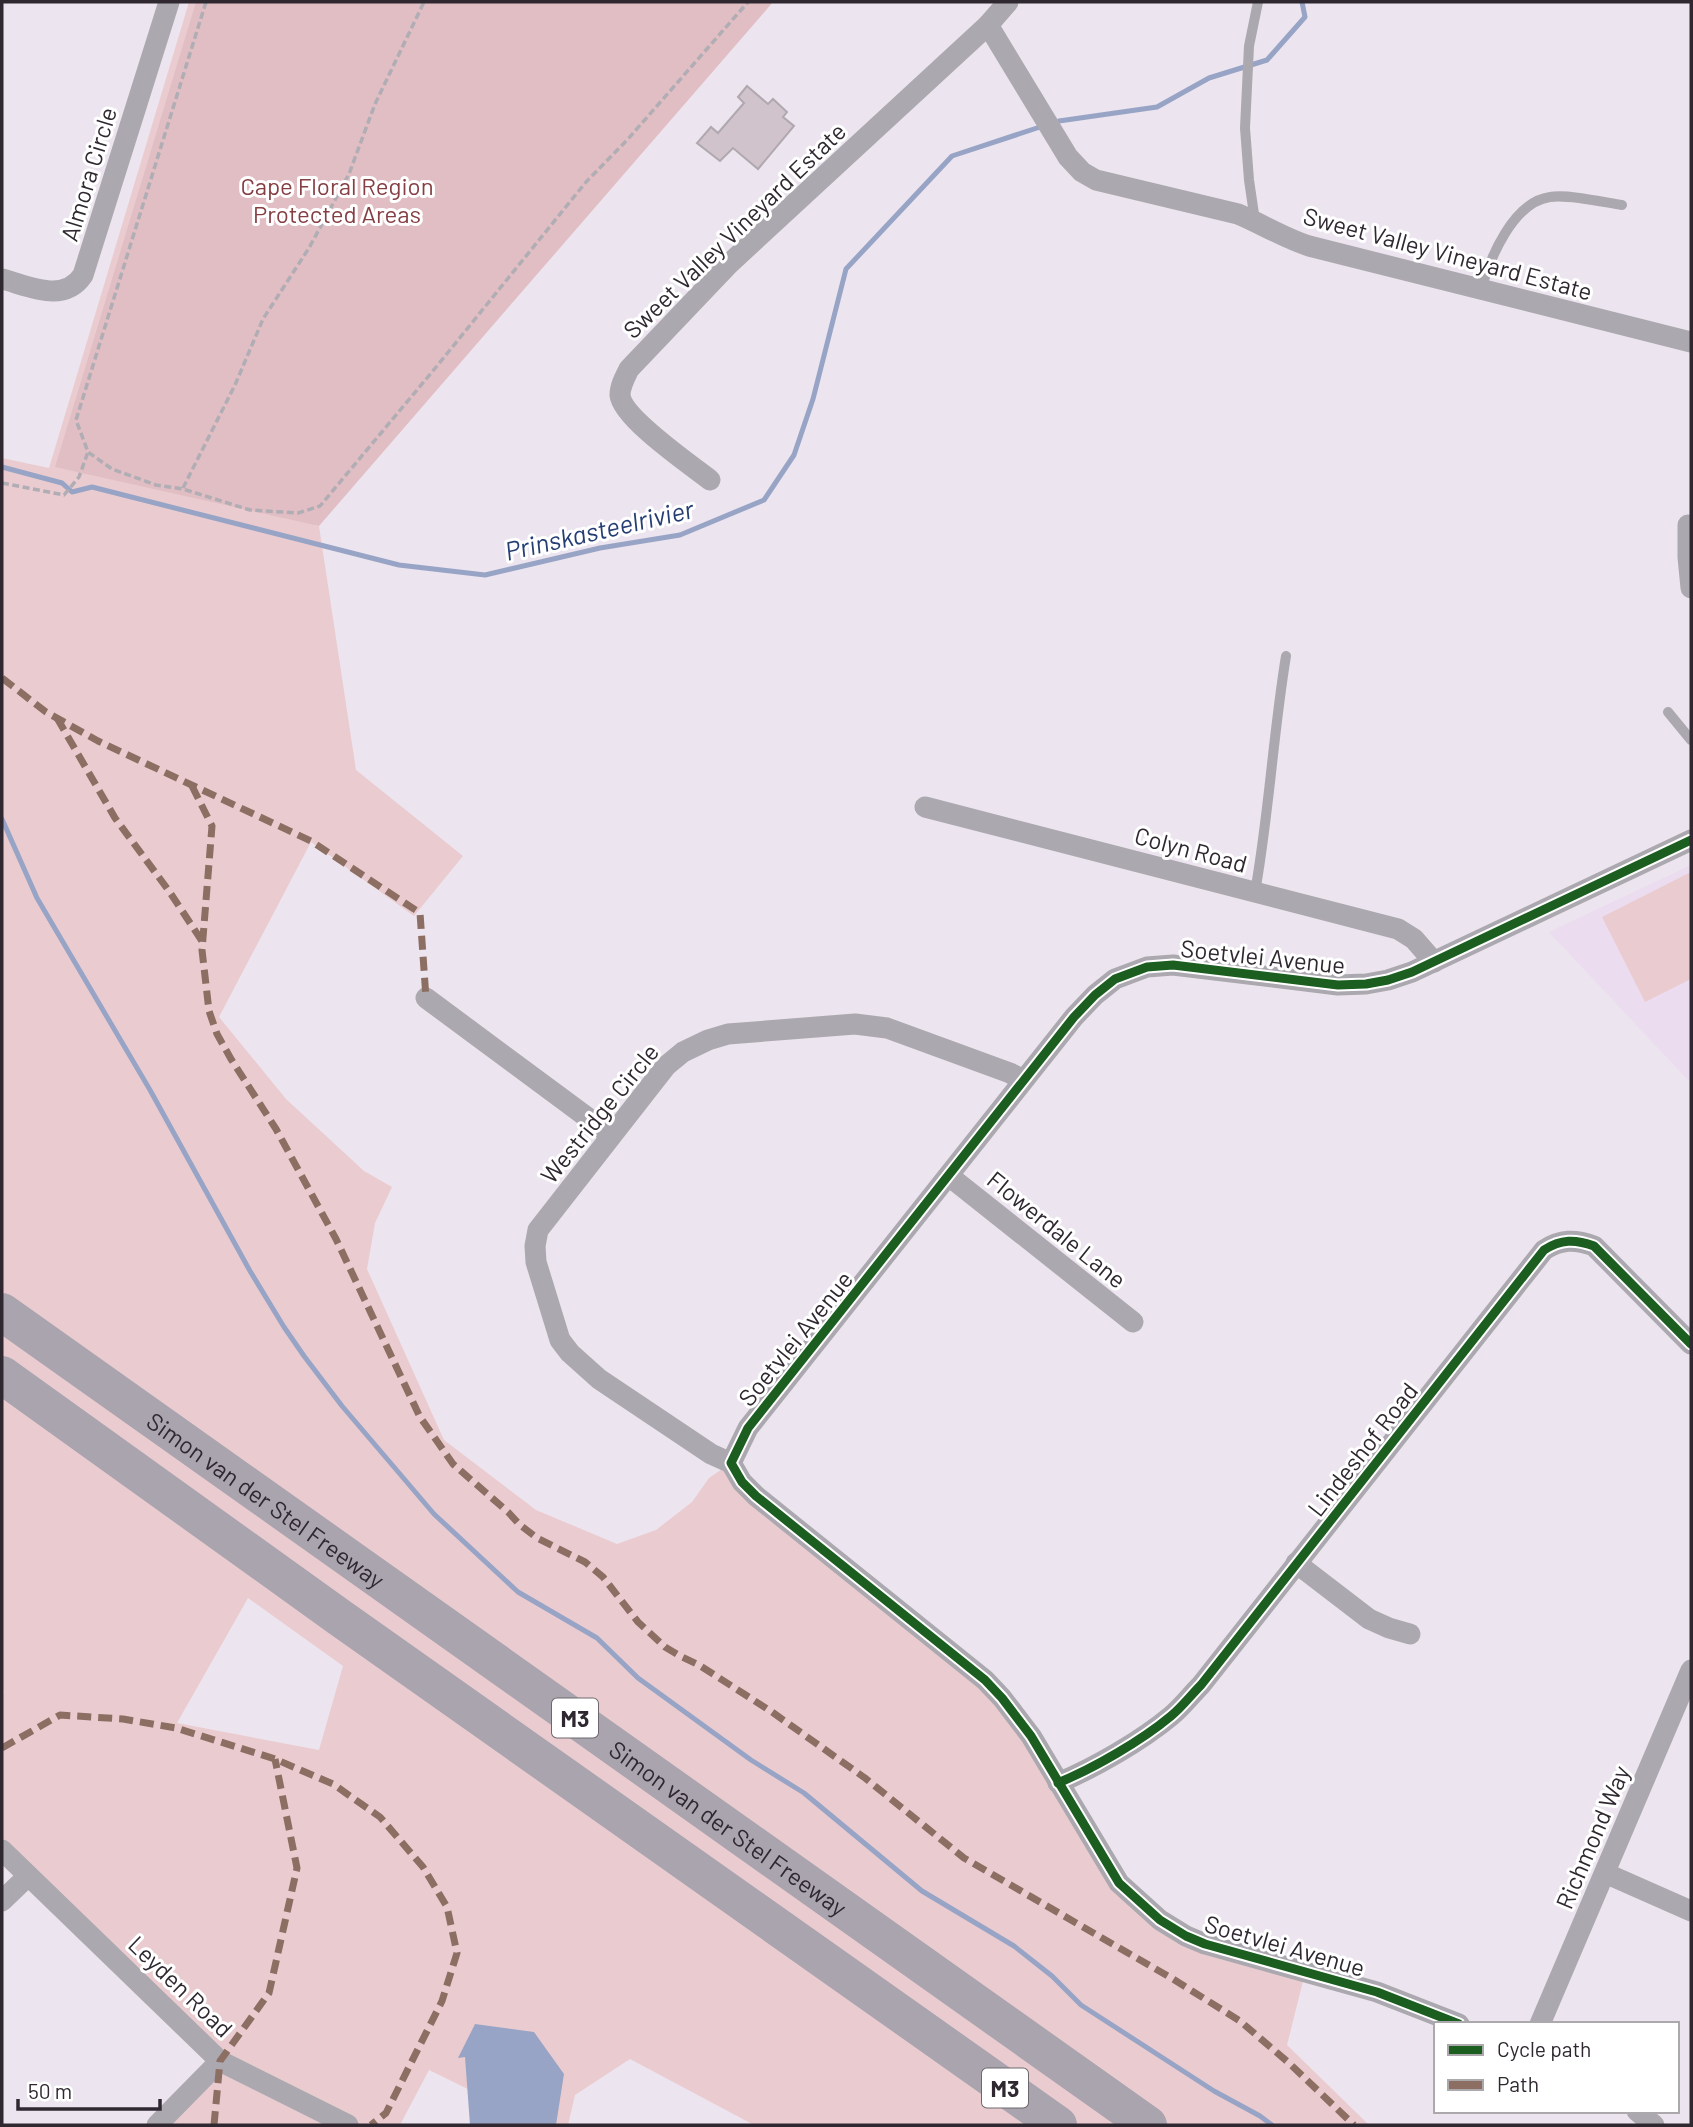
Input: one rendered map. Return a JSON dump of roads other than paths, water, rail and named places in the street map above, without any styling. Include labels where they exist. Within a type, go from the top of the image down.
[{"type":"highway","name":"Simon van der Stel Freeway","points":[[2,1312],[1148,2125]]},
{"type":"highway","name":"Simon van der Stel Freeway","points":[[2,1374],[339,1617],[1058,2125]]},
{"type":"street","name":"Almora Circle","points":[[2,279],[55,292],[72,288],[83,275],[169,2]]},
{"type":"street","name":"Sweet Valley Vineyard Estate","points":[[710,480],[628,412],[620,394],[629,369],[729,264],[988,25],[1007,2]]},
{"type":"street","name":"Sweet Valley Vineyard Estate","points":[[988,25],[1068,157],[1082,172],[1096,180],[1238,214],[1275,233],[1309,246],[1691,342]]},
{"type":"street","points":[[1688,525],[1691,589]]},
{"type":"street","name":"Colyn Road","points":[[925,807],[1398,929],[1414,939],[1434,962]]},
{"type":"street","name":"Soetvlei Avenue","points":[[1454,2022],[1377,1992],[1186,1936],[1160,1920],[1119,1883],[1018,1718],[985,1680],[756,1496],[742,1482],[731,1463],[748,1427],[1023,1080],[1074,1017],[1115,979],[1147,967],[1173,965],[1338,985],[1388,980],[1434,962],[1691,840]]},
{"type":"street","points":[[426,998],[611,1135]]},
{"type":"street","name":"Westridge Circle","points":[[731,1463],[711,1454],[599,1379],[576,1359],[560,1340],[536,1262],[538,1230],[666,1066],[683,1052],[708,1040],[728,1034],[855,1024],[874,1025],[1023,1080]]},
{"type":"street","name":"Flowerdale Lane","points":[[949,1176],[1133,1322]]},
{"type":"street","name":"Lindeshof Road","points":[[1058,1783],[1145,1736],[1171,1717],[1201,1685],[1534,1260],[1553,1244],[1566,1240],[1582,1241],[1594,1246],[1691,1343]]},
{"type":"street","points":[[1296,1563],[1369,1619],[1410,1634]]},
{"type":"street","name":"Richmond Way","points":[[1541,2022],[1691,1670]]},
{"type":"street","name":"Leyden Road","points":[[2,1850],[220,2061],[348,2125]]},
{"type":"street","points":[[1605,1873],[1691,1911]]},
{"type":"street","points":[[2,1901],[28,1876]]},
{"type":"street","points":[[158,2125],[220,2061]]},
{"type":"street","points":[[1639,2113],[1654,2125]]},
{"type":"lane","points":[[1255,221],[1245,128],[1249,46],[1258,2]]},
{"type":"lane","points":[[1481,290],[1489,261],[1497,246],[1514,223],[1535,202],[1555,196],[1622,205]]},
{"type":"lane","points":[[1255,892],[1286,656]]},
{"type":"lane","points":[[1668,712],[1691,740]]},
{"type":"water","points":[[475,2024],[534,2032],[564,2074],[556,2125],[470,2125],[465,2057],[458,2058]]},
{"type":"waterway","name":"Prinskasteelrivier","points":[[1059,121],[1157,107],[1209,78],[1267,60],[1305,17],[1302,2]]},
{"type":"waterway","name":"Prinskasteelrivier","points":[[2,467],[62,483],[72,492],[92,487],[399,565],[485,575],[600,548],[680,535],[764,500],[794,455],[813,399],[846,269],[952,156],[1040,127]]},
{"type":"waterway","points":[[2,819],[37,898],[150,1090],[284,1327],[342,1406],[434,1514],[518,1592],[597,1638],[638,1678],[751,1760],[804,1793],[922,1891],[1014,1946],[1052,1976],[1081,2005],[1272,2125]]},
{"type":"park label","name":"Cape Floral Region Protected Areas","points":[[337,199]]}]
